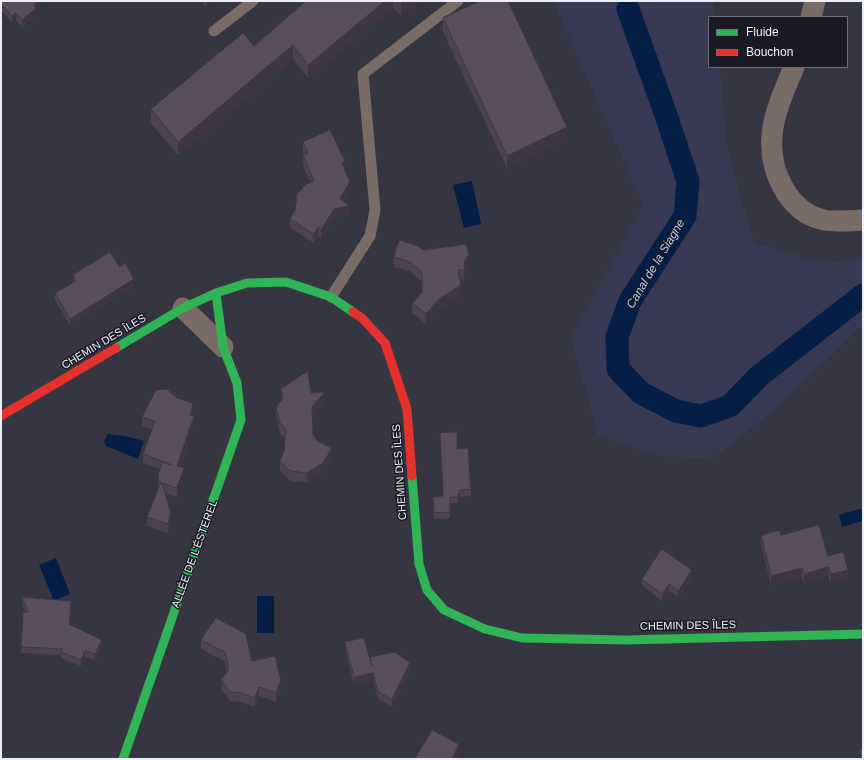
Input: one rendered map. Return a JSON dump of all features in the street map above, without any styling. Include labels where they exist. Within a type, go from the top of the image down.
[{"type":"street","points":[[811,16],[815,1]]},
{"type":"street","points":[[794,68],[778,104],[771,137],[774,170],[785,193],[801,209],[822,219],[848,222],[863,220]]},
{"type":"street","name":"CHEMIN DES ÎLES","points":[[1,416],[184,308],[216,293],[247,283],[286,282],[331,297],[362,318],[385,343],[408,409],[419,564],[427,590],[444,610],[485,629],[522,638],[626,640],[863,634]]},
{"type":"street","name":"ALLÉE DE L'ÉSTEREL","points":[[123,759],[227,464],[241,420],[237,383],[223,347],[216,293]]},
{"type":"street","name":"ALLÉE DE L'ÉSTEREL","points":[[184,308],[223,347]]},
{"type":"lane","points":[[214,31],[253,1]]},
{"type":"lane","points":[[331,297],[370,236],[375,210],[363,74],[458,1]]},
{"type":"shaded area","points":[[553,1],[713,1],[715,16],[708,16],[708,68],[720,68],[728,151],[754,243],[826,263],[863,258],[863,325],[775,409],[712,459],[656,456],[598,436],[571,337],[643,205]]},
{"type":"water","points":[[472,181],[481,224],[464,228],[453,185]]},
{"type":"water","points":[[108,434],[125,436],[144,441],[138,459],[106,446],[104,441]]},
{"type":"water","points":[[863,508],[863,521],[842,527],[839,515]]},
{"type":"water","points":[[56,558],[70,594],[54,601],[39,565]]},
{"type":"water","points":[[257,596],[274,596],[274,633],[257,633]]},
{"type":"building","points":[[1,1],[39,1],[34,5],[36,8],[22,20],[16,13],[12,16],[1,4]]},
{"type":"building","points":[[306,1],[385,1],[308,65],[293,45],[178,142],[151,109],[243,33],[254,46]]},
{"type":"building","points":[[480,1],[508,1],[567,127],[507,156],[443,18]]},
{"type":"building","points":[[330,130],[345,161],[342,163],[350,182],[340,198],[350,206],[334,209],[321,230],[318,227],[314,234],[290,219],[295,210],[297,194],[306,184],[314,181],[303,155],[308,153],[303,142]]},
{"type":"building","points":[[399,240],[418,246],[424,250],[466,244],[469,255],[465,261],[464,270],[458,270],[461,285],[439,299],[426,314],[412,303],[422,293],[422,272],[410,262],[394,257]]},
{"type":"building","points":[[110,252],[120,267],[125,263],[134,279],[70,319],[55,293],[76,281],[73,275]]},
{"type":"building","points":[[308,371],[311,393],[325,392],[312,407],[313,434],[317,441],[332,448],[323,463],[307,473],[290,471],[280,461],[284,451],[286,429],[280,423],[276,406],[283,399],[281,389]]},
{"type":"building","points":[[167,389],[177,398],[193,403],[190,415],[194,416],[177,466],[184,468],[177,488],[162,483],[171,514],[168,524],[147,517],[161,482],[158,481],[158,474],[163,462],[172,465],[143,454],[155,421],[142,417],[156,390]]},
{"type":"building","points":[[457,432],[457,449],[468,448],[471,489],[460,490],[458,497],[450,497],[450,512],[434,513],[433,497],[443,496],[440,433]]},
{"type":"building","points":[[819,525],[828,556],[843,552],[848,570],[831,574],[828,567],[804,574],[802,568],[771,576],[761,535],[780,530],[781,535]]},
{"type":"building","points":[[662,549],[692,570],[678,591],[669,584],[662,594],[642,579]]},
{"type":"building","points":[[22,597],[71,601],[69,624],[102,640],[95,654],[85,651],[81,660],[61,652],[63,649],[21,647],[23,612],[28,612]]},
{"type":"building","points":[[216,618],[246,634],[252,661],[275,656],[281,680],[276,693],[259,687],[255,698],[241,693],[230,692],[221,680],[229,669],[225,652],[201,640]]},
{"type":"building","points":[[364,638],[372,666],[370,657],[395,652],[410,663],[392,699],[378,692],[373,673],[354,677],[345,642]]},
{"type":"building","points":[[432,730],[459,744],[452,759],[415,759]]},
{"type":"building","points":[[863,749],[863,759],[861,759],[860,751]]},
{"type":"waterway","name":"Canal de la Siagne","points":[[628,9],[688,181],[685,216],[630,301],[617,337],[618,369],[641,393],[676,411],[701,416],[730,406],[759,376],[863,295]]},
{"type":"traffic: fast","points":[[116,348],[183,308],[216,293],[247,283],[286,282],[331,297],[353,312]]},
{"type":"traffic: fast","points":[[123,759],[241,420],[237,383],[223,347],[216,293]]},
{"type":"traffic: fast","points":[[412,476],[419,564],[427,590],[444,610],[485,629],[522,638],[626,640],[863,634]]},
{"type":"traffic: jam","points":[[353,312],[362,318],[385,343],[407,409],[412,476]]},
{"type":"traffic: jam","points":[[1,416],[116,348]]}]
